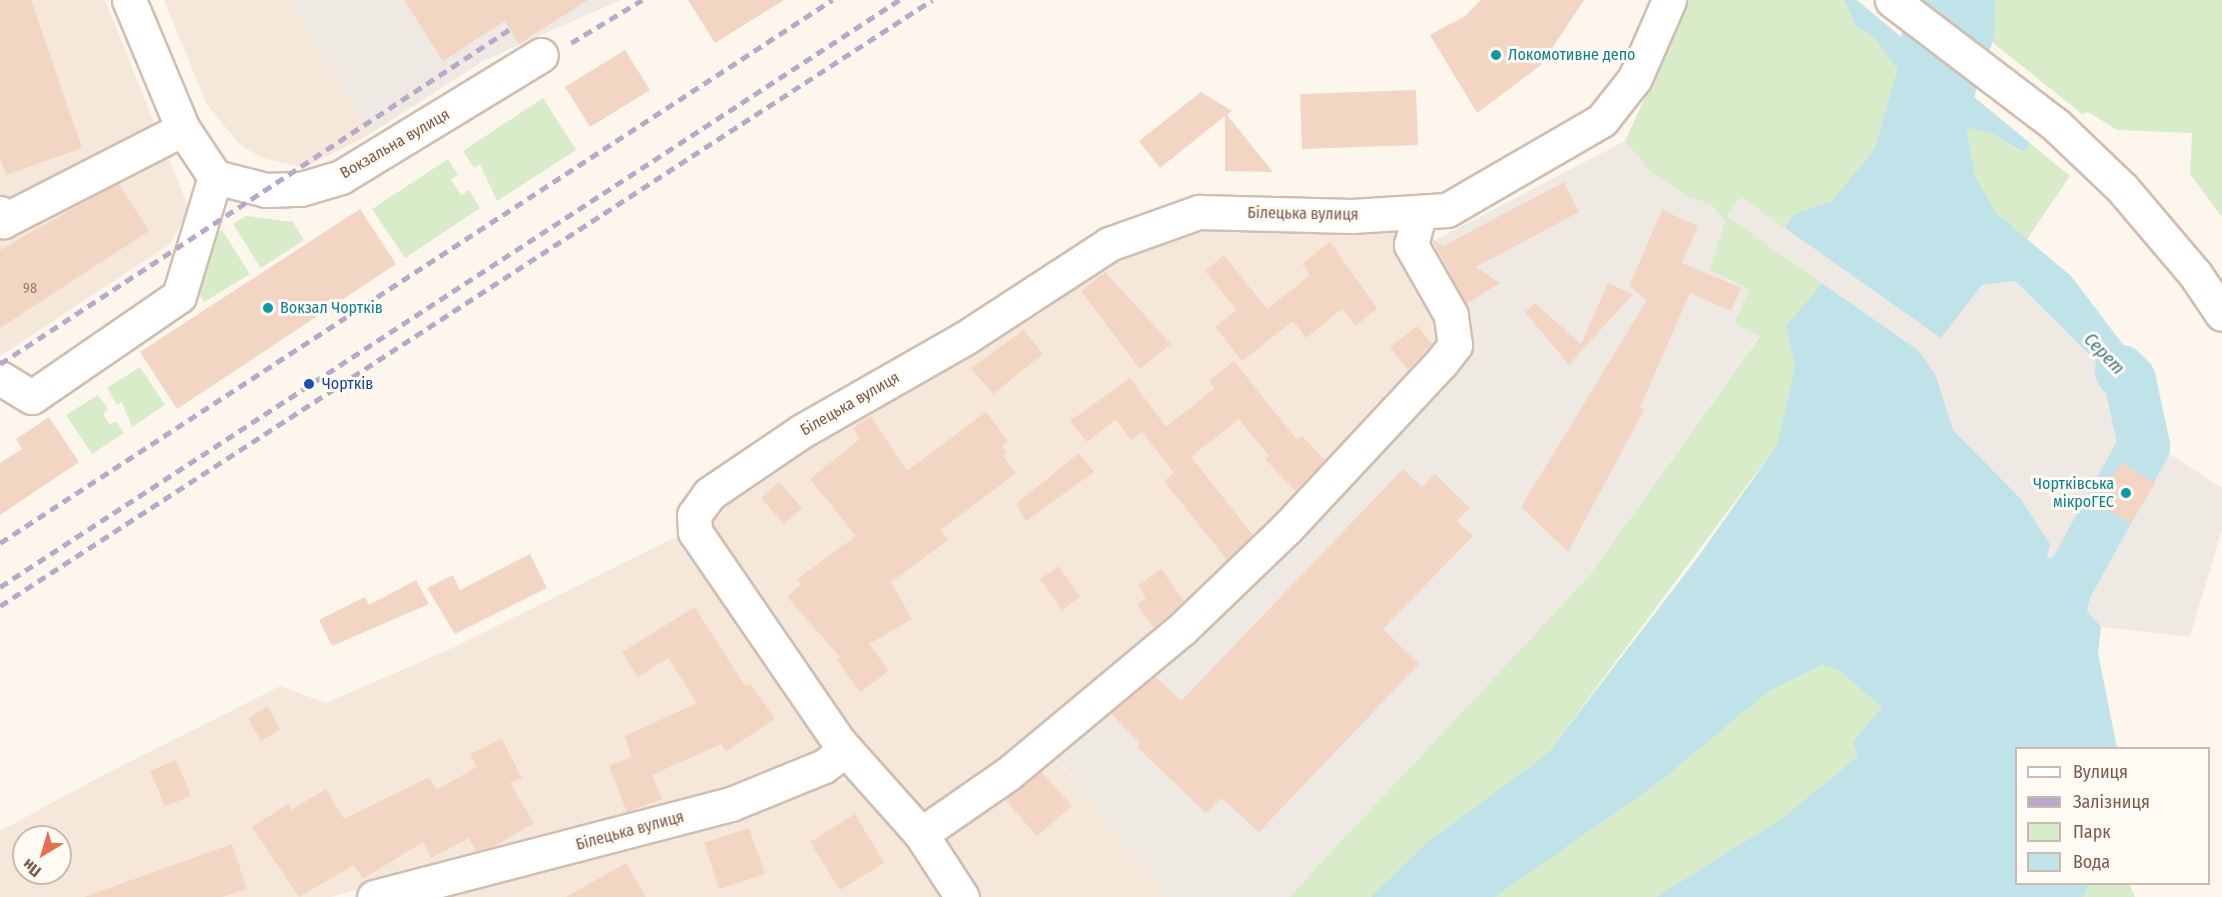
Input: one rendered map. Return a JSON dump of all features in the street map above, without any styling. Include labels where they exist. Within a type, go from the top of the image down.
[{"type":"street","points":[[0,378],[32,397],[179,296],[192,242],[215,177],[183,129],[129,0]]},
{"type":"street","name":"Білецька вулиця","points":[[374,897],[731,804],[824,766],[838,756],[839,742],[695,532],[694,515],[709,494],[802,431],[965,338],[1109,244],[1199,212],[1352,216],[1447,210],[1602,120],[1635,78],[1669,0]]},
{"type":"street","points":[[1892,0],[2055,125],[2121,188],[2195,274],[2222,314]]},
{"type":"street","name":"Вокзальна вулиця","points":[[215,177],[266,190],[301,189],[341,177],[542,55]]},
{"type":"street","points":[[1,219],[183,129]]},
{"type":"street","points":[[921,834],[1009,773],[1182,629],[1286,529],[1441,363],[1455,345],[1450,315],[1411,245],[1420,212]]},
{"type":"street","points":[[839,742],[921,834],[962,897]]},
{"type":"shaded area","points":[[0,0],[105,0],[189,209],[170,244],[0,356]]},
{"type":"shaded area","points":[[164,0],[291,0],[370,134],[304,168],[262,158],[239,144],[206,103]]},
{"type":"shaded area","points":[[291,0],[621,0],[485,60],[370,134]]},
{"type":"shaded area","points":[[1625,141],[1652,173],[1687,196],[1712,205],[1725,222],[1711,270],[1749,289],[1734,324],[1760,335],[1589,576],[1289,897],[1168,897],[1051,751],[1471,345],[1422,255],[1433,241]]},
{"type":"shaded area","name":"Чортківська мікроГЕС","points":[[1741,197],[1982,285],[2015,281],[2108,373],[2134,431],[2222,488],[2222,529],[2190,637],[2101,627],[2086,611],[2071,552],[2060,559],[2047,557],[2050,544],[2020,498],[1953,430],[1936,376],[1869,316],[1727,216]]},
{"type":"shaded area","points":[[1200,223],[1400,228],[1449,340],[1279,523],[1038,736],[1168,897],[399,897],[855,777],[705,529],[717,501],[1114,253]]},
{"type":"shaded area","points":[[680,535],[822,739],[815,756],[797,769],[331,897],[0,897],[0,831],[96,779],[280,686],[326,703],[450,649]]},
{"type":"green space","points":[[1690,0],[1844,0],[1855,25],[1875,38],[1897,68],[1875,148],[1832,201],[1794,214],[1785,228],[1741,197],[1727,216],[1822,283],[1786,326],[1795,366],[1777,445],[1547,754],[1426,843],[1371,897],[1289,897],[1589,576],[1760,336],[1734,324],[1749,289],[1710,270],[1725,222],[1712,205],[1687,196],[1652,173],[1625,141]]},
{"type":"green space","points":[[1995,0],[2222,0],[2222,217],[2190,174],[2192,133],[2117,130],[2088,112],[2082,114],[1992,42]]},
{"type":"green space","points":[[543,98],[576,150],[497,201],[480,164],[474,168],[463,151]]},
{"type":"green space","points":[[1967,127],[1989,132],[2022,152],[2030,143],[2070,176],[2027,239],[1996,213],[1975,176]]},
{"type":"green space","points":[[448,159],[458,175],[451,180],[461,195],[469,190],[480,208],[405,258],[372,209]]},
{"type":"green space","points":[[246,216],[293,222],[304,240],[261,268],[233,224]]},
{"type":"green space","points":[[222,230],[250,274],[204,302],[196,289],[209,239]]},
{"type":"green space","points":[[140,367],[165,405],[132,427],[122,402],[117,405],[107,388]]},
{"type":"green space","points":[[98,395],[108,409],[103,414],[110,425],[116,421],[124,433],[92,454],[66,415]]},
{"type":"green space","points":[[1822,665],[1838,670],[1882,707],[1853,742],[1858,756],[1781,819],[1656,897],[1495,897],[1658,783],[1768,692]]},
{"type":"green space","points":[[2089,885],[2129,885],[2135,897],[2083,897]]},
{"type":"water","points":[[1844,0],[1857,0],[1901,37],[1907,0],[1995,0],[1994,37],[1974,97],[2030,143],[2023,152],[1989,132],[1967,128],[1975,176],[1996,213],[2071,276],[2134,359],[2163,417],[2164,433],[2156,446],[2134,431],[2108,373],[2015,281],[1982,285],[1941,338],[1785,228],[1794,214],[1832,201],[1875,148],[1897,69],[1875,38],[1855,25]]},
{"type":"water","points":[[1822,283],[1919,351],[1936,376],[1953,430],[2020,498],[2050,544],[2047,557],[2061,559],[2079,545],[2098,559],[2087,611],[2101,627],[2098,653],[2117,747],[2015,747],[2015,885],[2089,885],[2083,897],[1656,897],[1781,819],[1858,756],[1853,742],[1882,707],[1838,670],[1822,665],[1768,692],[1658,783],[1495,897],[1371,897],[1426,843],[1547,754],[1698,557],[1777,445],[1795,366],[1786,326]]},
{"type":"building","points":[[0,0],[31,0],[82,148],[6,175],[0,158]]},
{"type":"building","points":[[404,0],[588,0],[519,44],[505,21],[443,61]]},
{"type":"building","points":[[688,0],[784,0],[715,43]]},
{"type":"building","name":"Локомотивне депо","points":[[1481,0],[1584,0],[1541,65],[1477,113],[1430,35],[1465,16]]},
{"type":"building","points":[[625,50],[650,90],[590,127],[565,87]]},
{"type":"building","points":[[1416,90],[1418,145],[1302,149],[1300,94]]},
{"type":"building","points":[[1201,92],[1232,111],[1227,115],[1273,172],[1225,171],[1225,116],[1160,168],[1139,141]]},
{"type":"building","points":[[1564,182],[1579,212],[1476,267],[1500,283],[1466,304],[1432,239],[1443,246]]},
{"type":"building","points":[[118,183],[149,231],[0,328],[0,250]]},
{"type":"building","name":"Вокзал Чортків","points":[[360,209],[396,264],[177,409],[140,352]]},
{"type":"building","points":[[1662,210],[1698,226],[1682,263],[1741,288],[1731,311],[1690,293],[1640,407],[1644,410],[1568,552],[1521,507],[1647,300],[1629,286]]},
{"type":"building","points":[[1330,242],[1377,308],[1356,326],[1342,309],[1306,338],[1293,321],[1242,361],[1215,327],[1237,310],[1205,271],[1224,255],[1267,309],[1310,275],[1302,264]]},
{"type":"building","points":[[1105,272],[1171,344],[1140,369],[1081,291]]},
{"type":"building","points":[[1608,283],[1633,294],[1569,365],[1525,312],[1535,303],[1581,344]]},
{"type":"building","points":[[1417,326],[1432,344],[1408,370],[1390,347]]},
{"type":"building","points":[[1024,330],[1043,354],[993,394],[971,368]]},
{"type":"building","points":[[1234,361],[1297,440],[1302,436],[1325,460],[1295,491],[1265,459],[1269,456],[1239,419],[1191,457],[1253,535],[1227,560],[1164,481],[1174,473],[1142,432],[1131,440],[1116,419],[1087,442],[1070,421],[1130,378],[1166,427],[1215,388],[1209,381]]},
{"type":"building","points":[[986,412],[1008,441],[1002,446],[1007,452],[1003,456],[1016,473],[941,530],[948,540],[891,582],[912,619],[869,644],[889,671],[860,692],[837,660],[840,657],[787,597],[801,584],[797,579],[856,536],[810,479],[860,439],[853,428],[871,416],[907,471]]},
{"type":"building","points":[[49,417],[79,462],[0,515],[0,463],[22,449],[16,439]]},
{"type":"building","points":[[1079,453],[1094,472],[1026,521],[1016,504]]},
{"type":"building","name":"Чортківська мікроГЕС","points":[[2121,462],[2155,483],[2131,523],[2097,503]]},
{"type":"building","points":[[1403,469],[1422,487],[1435,474],[1470,508],[1457,521],[1473,536],[1383,629],[1419,664],[1259,832],[1221,798],[1206,813],[1137,747],[1140,743],[1110,713],[1155,676],[1181,701]]},
{"type":"building","points":[[779,482],[802,508],[784,524],[761,498]]},
{"type":"building","points":[[530,554],[547,588],[455,634],[427,588],[453,575],[460,590]]},
{"type":"building","points":[[1059,566],[1080,597],[1062,610],[1040,579]]},
{"type":"building","points":[[1161,569],[1184,601],[1154,628],[1137,605],[1146,598],[1138,586]]},
{"type":"building","points":[[416,580],[429,604],[332,646],[319,620],[365,597],[369,605]]},
{"type":"building","points":[[695,607],[745,686],[750,683],[775,719],[726,751],[721,744],[652,775],[662,799],[627,812],[609,766],[631,757],[625,736],[697,703],[668,658],[638,677],[622,652]]},
{"type":"building","points":[[268,706],[280,730],[261,741],[248,718]]},
{"type":"building","points":[[502,739],[522,778],[510,783],[534,823],[493,847],[476,851],[469,838],[431,858],[423,842],[363,879],[354,865],[299,897],[252,827],[288,804],[291,810],[326,789],[344,819],[429,777],[436,790],[477,767],[470,754]]},
{"type":"building","points":[[176,760],[191,796],[165,806],[150,771]]},
{"type":"building","points":[[1041,771],[1072,806],[1037,836],[1004,799]]},
{"type":"building","points":[[855,814],[884,863],[840,890],[810,842]]},
{"type":"building","points":[[749,828],[765,874],[719,889],[704,843]]},
{"type":"building","points":[[232,844],[247,889],[222,897],[84,897]]},
{"type":"building","points":[[626,863],[646,897],[566,897]]},
{"type":"waterway","name":"Серет","points":[[2034,747],[2063,593],[2144,446],[2130,380],[2121,371]]},
{"type":"railway","points":[[571,43],[642,0]]},
{"type":"railway","points":[[0,543],[832,0]]},
{"type":"railway","points":[[0,587],[899,0]]},
{"type":"railway","points":[[0,606],[932,0]]},
{"type":"railway","points":[[0,364],[510,29]]},
{"type":"place","name":"Локомотивне депо","points":[[1496,55]]},
{"type":"place","name":"Вокзал Чортків","points":[[268,308]]},
{"type":"place","name":"Чортків","points":[[309,384]]},
{"type":"place","name":"Чортківська мікроГЕС","points":[[2126,493]]}]
